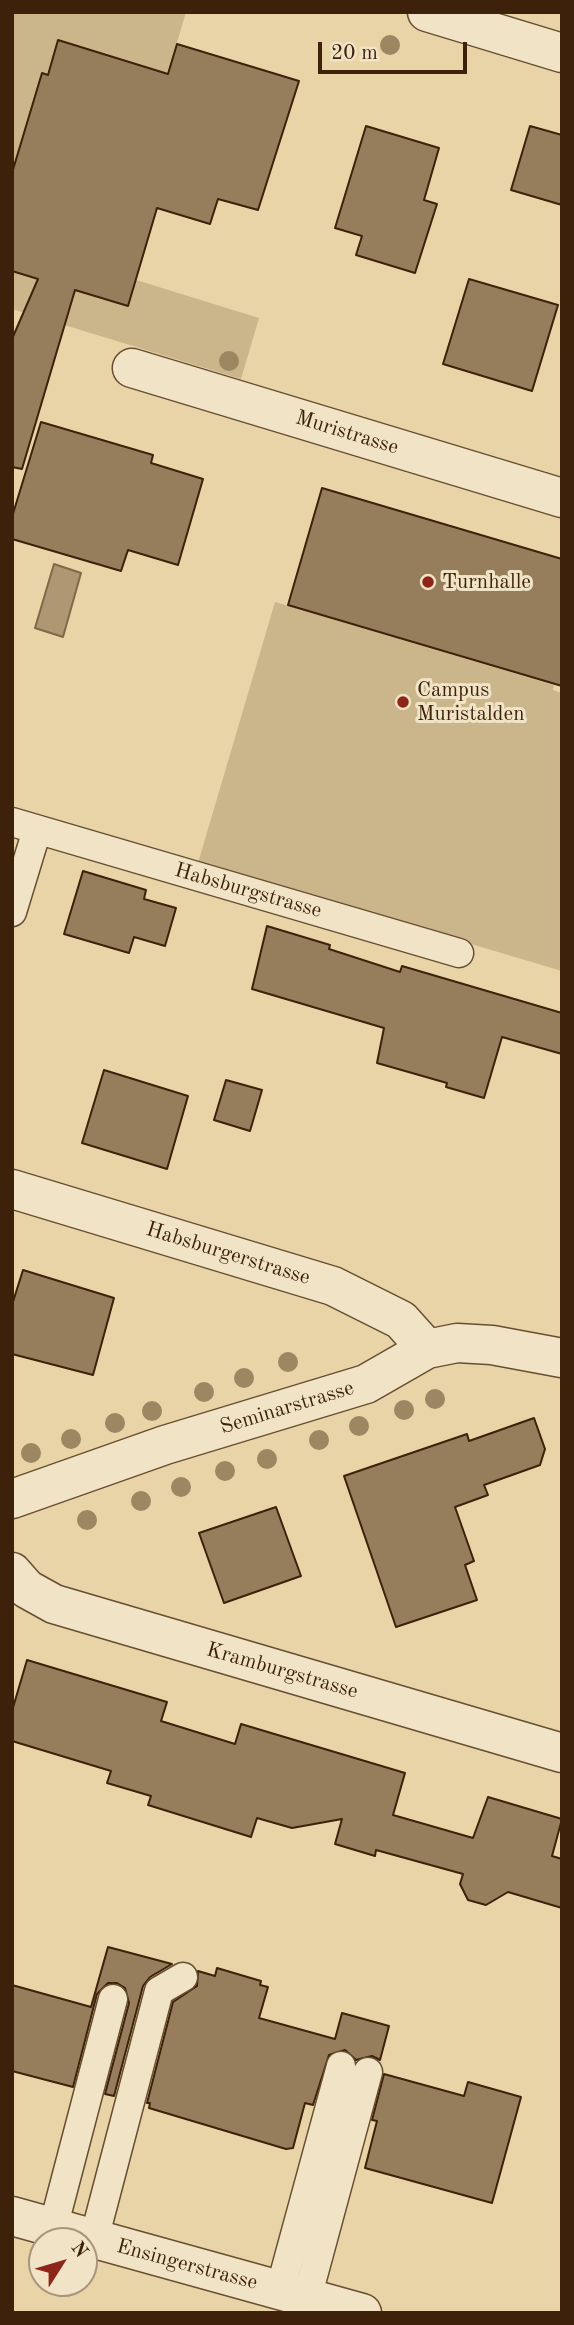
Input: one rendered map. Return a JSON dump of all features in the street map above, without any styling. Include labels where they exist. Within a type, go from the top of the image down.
[{"type":"street","points":[[427,12],[562,53]]},
{"type":"street","name":"Muristrasse","points":[[132,369],[562,498]]},
{"type":"street","name":"Habsburgerstrasse","points":[[12,1189],[332,1286],[401,1320],[427,1349]]},
{"type":"street","name":"Seminarstrasse","points":[[12,1499],[165,1444],[366,1384],[427,1349],[457,1343],[512,1348],[562,1358]]},
{"type":"street","name":"Kramburgstrasse","points":[[12,1572],[27,1589],[54,1604],[562,1754]]},
{"type":"street","name":"Ensingerstrasse","points":[[12,2216],[50,2227]]},
{"type":"street","name":"Ensingerstrasse","points":[[98,2240],[360,2313]]},
{"type":"lane","name":"Habsburgstrasse","points":[[12,912],[25,826],[459,953]]},
{"type":"lane","points":[[97,2227],[159,1991],[183,1977]]},
{"type":"lane","points":[[53,2227],[113,1998]]},
{"type":"lane","points":[[294,2294],[354,2069]]},
{"type":"shaded area","points":[[12,12],[186,12],[168,73],[58,41],[48,74],[42,73],[12,173]]},
{"type":"shaded area","points":[[12,272],[128,306],[136,280],[259,318],[241,379],[12,309]]},
{"type":"shaded area","points":[[54,564],[81,573],[63,637],[35,628]]},
{"type":"shaded area","name":"Campus Muristalden","points":[[275,602],[554,685],[553,690],[562,693],[562,971],[198,863]]},
{"type":"building","points":[[58,40],[168,74],[177,44],[299,81],[258,210],[218,199],[210,224],[157,208],[128,306],[75,290],[22,469],[12,467],[12,339],[38,279],[12,271],[12,173],[42,73],[48,75]]},
{"type":"building","points":[[366,126],[439,148],[424,200],[437,204],[415,273],[356,255],[362,236],[335,228]]},
{"type":"building","points":[[530,126],[562,135],[562,205],[511,190]]},
{"type":"building","points":[[469,279],[558,305],[532,391],[443,364]]},
{"type":"building","points":[[41,422],[153,455],[151,463],[203,479],[178,565],[128,550],[121,571],[12,539],[12,517]]},
{"type":"building","name":"Turnhalle","points":[[322,488],[562,559],[562,686],[288,605]]},
{"type":"building","points":[[83,871],[146,890],[144,899],[176,908],[165,946],[134,937],[129,953],[64,934]]},
{"type":"building","points":[[267,926],[330,945],[329,949],[400,972],[402,966],[562,1013],[562,1054],[502,1037],[484,1098],[446,1087],[447,1083],[377,1063],[384,1028],[252,989]]},
{"type":"building","points":[[104,1070],[188,1096],[167,1169],[82,1143]]},
{"type":"building","points":[[226,1080],[262,1090],[250,1131],[214,1120]]},
{"type":"building","points":[[23,1270],[114,1298],[93,1375],[12,1354],[12,1305]]},
{"type":"building","points":[[534,1418],[545,1449],[540,1465],[484,1485],[488,1495],[455,1507],[474,1561],[465,1565],[477,1600],[396,1627],[344,1476],[467,1434],[469,1441]]},
{"type":"building","points":[[276,1507],[301,1576],[224,1603],[199,1533]]},
{"type":"building","points":[[27,1660],[167,1702],[161,1721],[235,1744],[241,1724],[405,1773],[393,1815],[473,1838],[488,1797],[562,1819],[552,1856],[562,1859],[562,1908],[508,1892],[486,1905],[468,1900],[460,1884],[463,1874],[376,1850],[375,1856],[335,1844],[342,1819],[292,1828],[257,1818],[251,1837],[148,1805],[151,1796],[107,1783],[111,1771],[12,1741],[12,1711]]},
{"type":"building","points":[[108,1947],[172,1964],[150,1977],[143,1986],[114,2096],[105,2094],[129,2003],[125,1988],[117,1983],[108,1983],[97,1994],[73,2087],[12,2071],[12,1985],[91,2007]]},
{"type":"building","points":[[217,1968],[261,1981],[260,1985],[268,1987],[259,2018],[335,2039],[342,2013],[389,2026],[380,2060],[372,2056],[356,2060],[345,2050],[329,2055],[313,2105],[305,2103],[293,2148],[286,2149],[149,2108],[150,2103],[147,2103],[173,2002],[197,1986],[198,1971],[215,1976]]},
{"type":"building","points":[[384,2074],[464,2096],[468,2082],[521,2097],[492,2203],[365,2168],[377,2121],[372,2120]]},
{"type":"place","name":"Turnhalle","points":[[428,582]]},
{"type":"place","name":"Campus Muristalden","points":[[403,702]]}]
